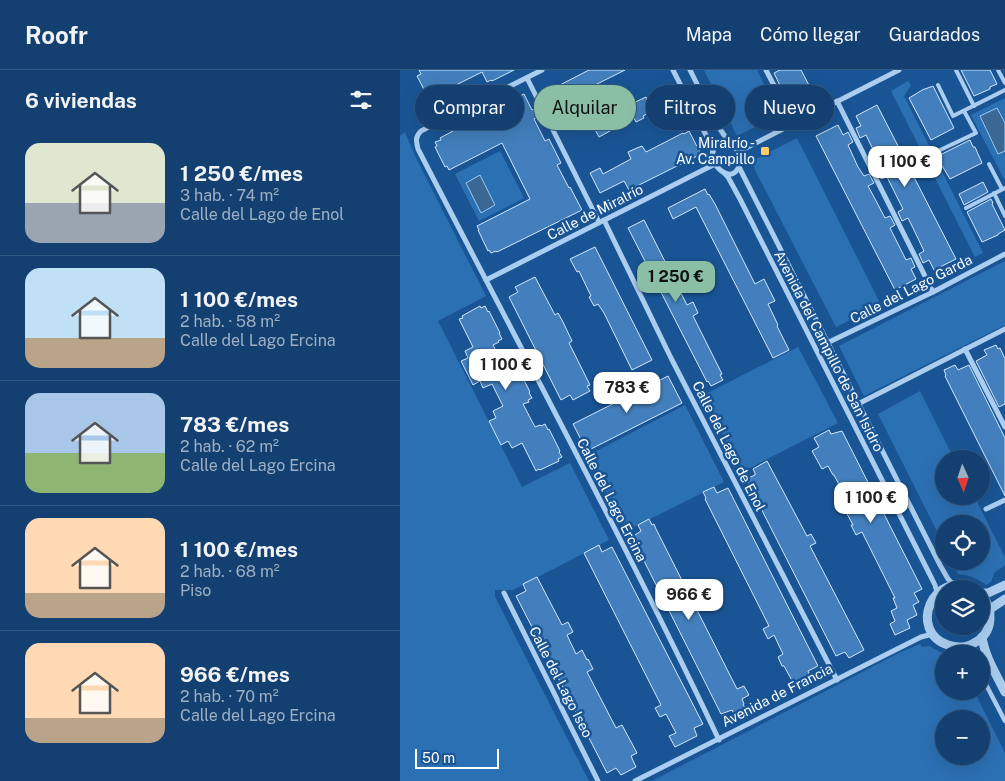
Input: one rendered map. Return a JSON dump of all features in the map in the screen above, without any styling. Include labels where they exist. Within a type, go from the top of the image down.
[{"type":"street","points":[[527,78],[542,70]]},
{"type":"street","points":[[672,70],[708,139],[715,164],[725,174],[731,174],[739,167],[740,156],[718,126],[690,70]]},
{"type":"street","points":[[766,70],[774,85]]},
{"type":"street","points":[[834,103],[900,70]]},
{"type":"street","name":"Calle del Lago Ercina","points":[[527,78],[420,131],[416,139],[418,148],[581,462],[719,740]]},
{"type":"street","name":"Calle del Lago de Enol","points":[[527,78],[837,680]]},
{"type":"street","points":[[837,101],[933,292]]},
{"type":"street","points":[[738,152],[782,130]]},
{"type":"street","points":[[712,152],[719,144],[730,144]]},
{"type":"street","name":"Calle de Miralrío","points":[[486,280],[715,164]]},
{"type":"street","name":"Avenida del Campillo de San Isidro","points":[[739,167],[949,580]]},
{"type":"street","name":"Avenida del Campillo de San Isidro","points":[[725,174],[740,198],[935,585]]},
{"type":"street","name":"Calle del Lago Garda","points":[[828,343],[933,292],[1005,254]]},
{"type":"street","points":[[858,404],[1005,329]]},
{"type":"street","points":[[965,349],[1005,427]]},
{"type":"street","points":[[986,509],[1005,500]]},
{"type":"street","points":[[990,591],[1005,585]]},
{"type":"street","name":"Calle del Lago Iseo","points":[[504,593],[598,781]]},
{"type":"street","points":[[935,595],[928,608],[929,626],[933,634],[943,644],[948,645]]},
{"type":"street","points":[[990,609],[1005,599]]},
{"type":"street","name":"Avenida de Francia","points":[[634,781],[921,638],[933,634]]},
{"type":"street","points":[[973,645],[982,637]]},
{"type":"street","points":[[982,637],[984,649],[1005,692]]},
{"type":"street","points":[[990,692],[1005,721]]},
{"type":"lane","points":[[956,70],[974,106]]},
{"type":"lane","points":[[998,70],[1005,83]]},
{"type":"lane","points":[[938,85],[953,116],[1005,90]]},
{"type":"lane","points":[[938,152],[976,133],[964,110]]},
{"type":"lane","points":[[966,208],[1004,189],[989,164]]},
{"type":"lane","points":[[994,194],[1005,216]]},
{"type":"shaded area","points":[[704,70],[757,70],[764,85],[745,85],[745,130],[749,130],[737,136],[734,130],[735,85],[712,85]]},
{"type":"shaded area","points":[[908,81],[911,85],[904,96],[983,253],[975,257],[891,91]]},
{"type":"shaded area","points":[[1005,98],[1005,179],[1004,179],[971,115]]},
{"type":"shaded area","points":[[997,108],[1005,123],[1005,151],[998,154],[980,116]]},
{"type":"shaded area","points":[[405,132],[415,156],[486,296],[438,321],[522,487],[570,463],[609,540],[513,590],[495,590],[495,597],[589,781],[400,781],[400,136]]},
{"type":"shaded area","points":[[797,138],[881,305],[836,327],[754,168],[756,159]]},
{"type":"shaded area","points":[[500,151],[524,198],[479,221],[455,174]]},
{"type":"shaded area","points":[[480,175],[495,205],[481,213],[466,183]]},
{"type":"shaded area","points":[[1005,261],[1005,325],[864,396],[839,346]]},
{"type":"shaded area","points":[[798,347],[838,423],[742,472],[702,396]]},
{"type":"shaded area","points":[[616,382],[621,391],[606,399],[601,390]]},
{"type":"shaded area","points":[[920,391],[950,450],[935,450],[935,505],[979,505],[984,515],[935,515],[935,527],[878,414]]},
{"type":"shaded area","points":[[685,405],[724,482],[626,531],[587,456]]},
{"type":"shaded area","points":[[990,527],[1005,557],[1005,565],[994,573],[990,583],[990,580],[979,580],[958,574],[956,570],[990,570]]},
{"type":"shaded area","points":[[920,644],[922,647],[929,646],[935,649],[935,700],[978,700],[984,710],[935,710],[935,765],[990,765],[990,723],[1005,753],[1005,781],[652,781],[899,653]]},
{"type":"building","points":[[419,70],[514,70],[487,82],[482,72],[456,85],[422,85],[417,76],[421,74]]},
{"type":"building","points":[[589,70],[625,70],[595,85],[560,85]]},
{"type":"building","points":[[780,70],[801,70],[809,85],[780,85],[774,73]]},
{"type":"building","points":[[961,70],[990,70],[997,84],[974,96]]},
{"type":"building","points":[[933,86],[954,128],[931,140],[909,98]]},
{"type":"building","points":[[524,94],[534,111],[534,130],[540,130],[545,141],[549,139],[561,163],[557,165],[582,210],[497,252],[491,253],[488,251],[477,226],[530,199],[502,143],[449,170],[447,166],[445,167],[435,147],[437,146],[435,142],[441,140],[440,138],[455,130],[524,130]]},
{"type":"building","points":[[646,97],[646,114],[643,116],[644,118],[636,122],[636,102]]},
{"type":"building","points":[[877,105],[956,259],[934,270],[929,260],[923,263],[919,254],[924,251],[913,228],[908,218],[902,221],[898,212],[903,209],[887,177],[881,179],[877,170],[882,168],[866,135],[860,138],[856,128],[861,126],[856,116]]},
{"type":"building","points":[[838,125],[843,135],[848,132],[853,142],[848,145],[858,167],[864,176],[869,174],[874,183],[868,186],[885,218],[890,216],[895,225],[890,228],[906,260],[911,258],[915,267],[911,269],[916,279],[895,290],[816,136],[828,130],[834,130],[834,127]]},
{"type":"building","points":[[595,130],[612,130],[599,137]]},
{"type":"building","points":[[689,131],[701,154],[629,190],[624,181],[600,193],[590,173],[600,168],[603,174],[631,159],[628,152],[642,146],[646,152]]},
{"type":"building","points":[[970,140],[982,163],[950,179],[938,156]]},
{"type":"building","points":[[983,182],[988,192],[964,205],[959,194]]},
{"type":"building","points":[[705,189],[715,204],[755,284],[764,279],[775,301],[768,304],[789,350],[773,358],[696,207],[673,219],[668,208]]},
{"type":"building","points":[[991,199],[1005,230],[982,242],[967,212]]},
{"type":"building","points":[[644,220],[687,305],[693,302],[698,313],[693,316],[722,374],[720,375],[723,380],[711,386],[707,382],[628,228]]},
{"type":"building","points":[[595,247],[652,360],[632,370],[604,313],[598,304],[594,306],[579,271],[577,272],[570,259]]},
{"type":"building","points":[[535,277],[555,315],[558,313],[563,322],[572,341],[569,343],[590,385],[587,386],[590,391],[573,400],[570,395],[561,400],[509,297],[518,292],[515,287]]},
{"type":"building","points":[[480,306],[481,308],[485,306],[489,311],[500,333],[502,339],[493,345],[505,368],[515,365],[530,392],[532,398],[528,400],[529,402],[523,404],[535,427],[545,424],[560,451],[562,457],[558,459],[559,461],[540,470],[536,471],[522,443],[512,448],[508,441],[501,445],[489,421],[496,418],[493,411],[503,406],[492,384],[483,388],[480,381],[473,385],[461,361],[468,358],[465,351],[473,347],[459,319]]},
{"type":"building","points":[[996,345],[998,349],[1000,348],[1005,359],[1005,404],[999,407],[976,361],[987,355],[984,350]]},
{"type":"building","points":[[955,365],[958,370],[969,365],[1005,438],[1005,496],[990,466],[990,450],[982,450],[945,376],[944,370]]},
{"type":"building","points":[[668,376],[682,403],[587,451],[573,424]]},
{"type":"building","points":[[829,430],[831,434],[842,431],[922,589],[914,593],[919,602],[913,605],[917,615],[907,620],[910,628],[895,635],[890,624],[895,621],[891,611],[897,608],[893,598],[895,598],[862,532],[856,535],[851,525],[853,525],[838,497],[844,494],[834,475],[828,466],[822,469],[812,451],[819,447],[814,438]]},
{"type":"building","points":[[767,461],[807,536],[811,534],[816,543],[810,546],[864,650],[849,658],[845,652],[836,656],[746,479],[755,475],[753,469]]},
{"type":"building","points":[[714,487],[717,493],[728,488],[818,666],[808,671],[811,678],[795,686],[778,657],[783,654],[774,635],[768,639],[763,629],[769,626],[705,499],[703,492]]},
{"type":"building","points":[[649,519],[652,525],[654,524],[737,689],[744,686],[749,695],[742,699],[746,710],[735,716],[732,710],[721,714],[632,537],[641,531],[638,525]]},
{"type":"building","points":[[599,545],[602,552],[612,547],[703,724],[694,728],[697,736],[675,747],[669,736],[676,733],[666,714],[660,717],[655,708],[661,705],[584,553]]},
{"type":"building","points":[[537,577],[562,625],[568,622],[573,632],[567,635],[576,654],[582,650],[588,659],[593,669],[587,672],[616,728],[622,725],[637,753],[631,756],[636,767],[621,775],[616,768],[607,773],[516,596],[526,591],[523,584]]},
{"type":"place","name":"Miralrío - Av. Campillo","points":[[765,151]]}]
